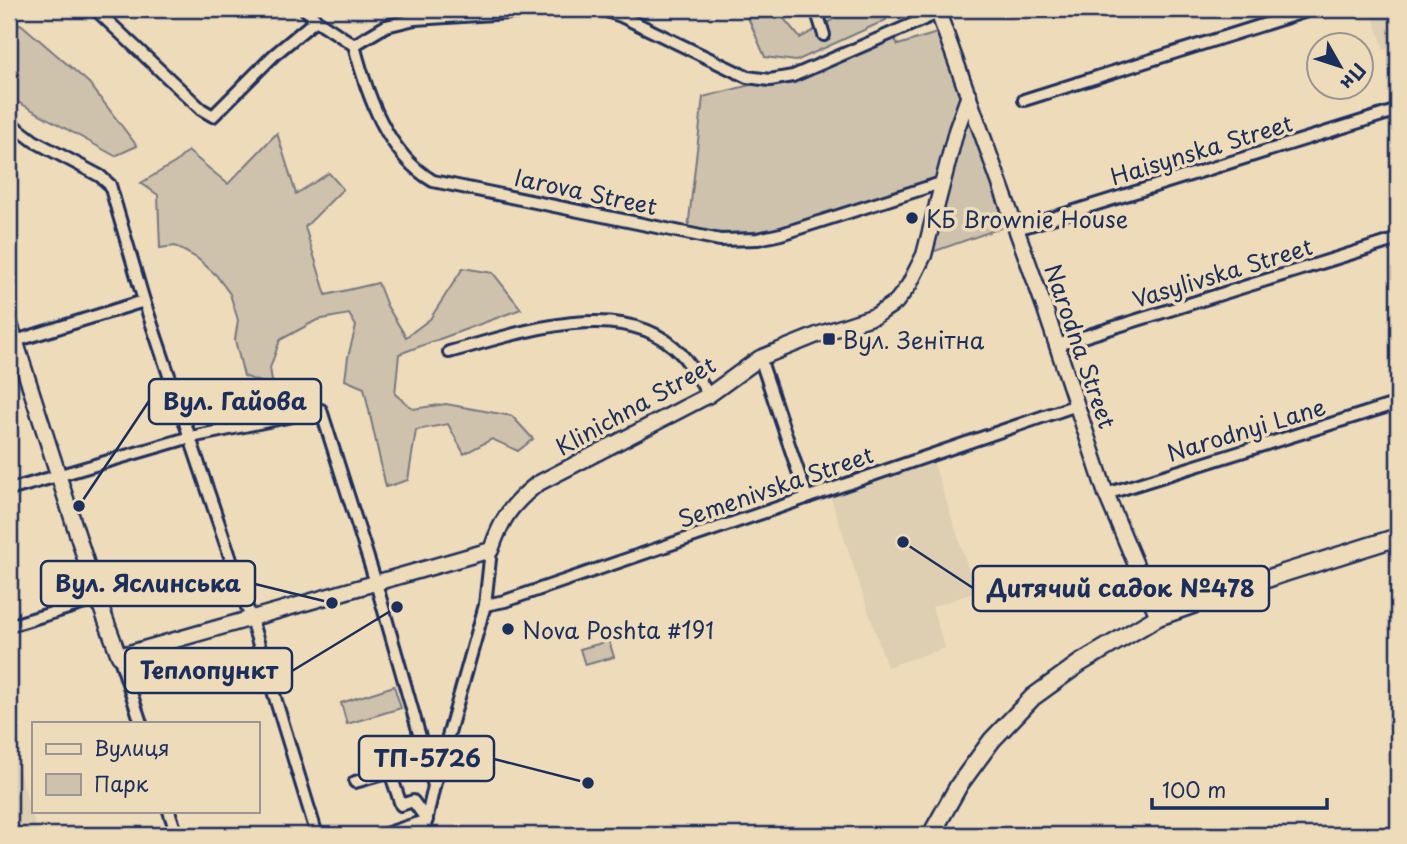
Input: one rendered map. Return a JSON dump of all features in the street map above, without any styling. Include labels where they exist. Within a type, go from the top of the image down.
[{"type":"main road","points":[[931,835],[964,776],[992,740],[1014,715],[1040,692],[1080,663],[1158,617],[1284,572],[1398,537]]},
{"type":"street","points":[[95,9],[201,109],[213,116],[274,55],[316,20]]},
{"type":"street","points":[[305,9],[316,20],[354,45],[386,26],[415,19],[573,9]]},
{"type":"street","points":[[600,9],[621,16],[724,68],[747,77],[770,79],[793,76],[942,10]]},
{"type":"street","points":[[816,9],[824,34]]},
{"type":"street","points":[[1024,100],[1313,9]]},
{"type":"street","name":"Narodna Street","points":[[942,10],[969,95],[1058,345],[1106,494],[1158,617]]},
{"type":"street","name":"Iarova Street","points":[[354,45],[361,72],[378,114],[400,153],[416,171],[433,181],[720,240],[758,239],[781,234],[944,182]]},
{"type":"street","name":"Klinichna Street","points":[[423,835],[434,786],[485,605],[491,550],[502,520],[516,501],[537,484],[709,395],[760,358],[875,316],[896,302],[909,285],[924,255],[956,131],[969,95]]},
{"type":"street","name":"Haisynska Street","points":[[1017,229],[1398,110]]},
{"type":"street","points":[[9,122],[34,141],[100,176],[110,185],[144,301],[251,619],[317,835]]},
{"type":"street","name":"Vasylivska Street","points":[[1058,345],[1398,239]]},
{"type":"street","points":[[12,342],[144,301]]},
{"type":"street","points":[[9,321],[12,342],[141,722]]},
{"type":"street","points":[[449,352],[573,323],[607,321],[651,331],[682,354],[709,395]]},
{"type":"street","points":[[760,358],[807,498]]},
{"type":"street","name":"Narodnyi Lane","points":[[1106,494],[1398,403]]},
{"type":"street","name":"Semenivska Street","points":[[485,605],[505,601],[1077,405]]},
{"type":"street","points":[[9,490],[191,437],[321,410],[376,583],[434,786]]},
{"type":"street","points":[[119,656],[491,550]]},
{"type":"street","points":[[9,626],[97,599]]},
{"type":"street","points":[[355,782],[428,761]]},
{"type":"street","points":[[382,835],[426,820],[413,801],[401,805],[390,772]]},
{"type":"street","points":[[169,812],[177,835]]},
{"type":"shaded area","points":[[1371,9],[1398,9],[1398,48],[1397,46],[1384,50]]},
{"type":"shaded area","points":[[932,458],[976,592],[932,607],[945,648],[887,667],[829,492]]},
{"type":"shaded area","points":[[9,736],[38,835],[9,835]]},
{"type":"green space","points":[[741,9],[776,9],[800,38],[834,19],[832,9],[882,9],[886,20],[796,61],[765,57],[746,13]]},
{"type":"green space","points":[[9,19],[22,25],[89,83],[137,146],[115,156],[9,97]]},
{"type":"green space","points":[[892,33],[898,45],[937,33],[960,95],[949,125],[938,177],[779,228],[733,233],[688,229],[703,97],[770,80]]},
{"type":"green space","points":[[969,95],[1015,223],[924,255]]},
{"type":"green space","points":[[277,133],[296,194],[329,173],[343,189],[305,227],[326,295],[378,283],[387,306],[406,337],[430,319],[463,268],[493,273],[521,309],[399,354],[395,394],[413,409],[446,404],[512,416],[533,439],[518,451],[492,439],[464,454],[448,424],[416,430],[408,480],[386,487],[364,388],[345,380],[356,326],[349,314],[317,320],[280,340],[270,368],[273,387],[244,376],[235,340],[238,320],[230,294],[216,275],[197,258],[175,246],[160,248],[158,195],[141,183],[176,162],[188,151],[228,184]]},
{"type":"green space","points":[[609,641],[614,657],[585,665],[580,649]]},
{"type":"green space","points":[[394,686],[401,708],[347,724],[341,703]]},
{"type":"place","name":"КБ Brownie House","points":[[912,218]]},
{"type":"place","name":"Вул. Зенітна","points":[[829,339]]},
{"type":"place","name":"Вул. Гайова","points":[[79,506]]},
{"type":"place","name":"Дитячий садок №478","points":[[903,542]]},
{"type":"place","name":"Вул. Яслинська","points":[[332,603]]},
{"type":"place","name":"Теплопункт","points":[[397,607]]},
{"type":"place","name":"Nova Poshta #191","points":[[508,629]]},
{"type":"place","name":"ТП-5726","points":[[588,783]]}]
